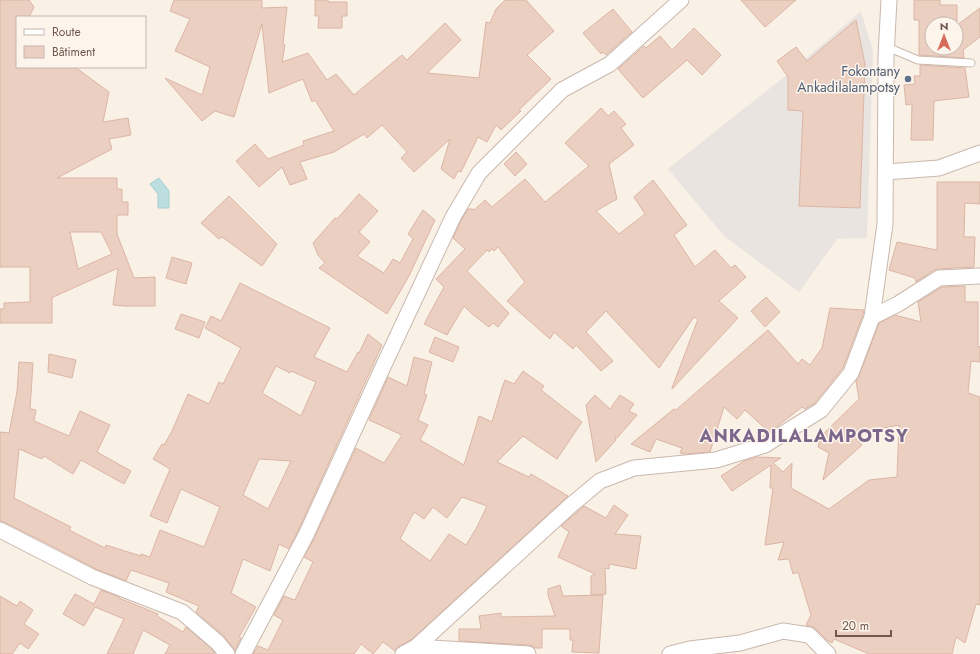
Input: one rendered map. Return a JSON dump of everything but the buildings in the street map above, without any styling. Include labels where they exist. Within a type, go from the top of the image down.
[{"type":"street","points":[[243,654],[306,535],[453,217],[479,173],[562,90],[610,64],[681,0]]},
{"type":"street","points":[[403,654],[416,647],[570,506],[600,481],[634,468],[716,460],[765,445],[821,410],[851,373],[872,317],[885,224],[889,0]]},
{"type":"street","points":[[886,172],[939,168],[980,153]]},
{"type":"street","points":[[872,317],[898,304],[939,278],[980,276]]},
{"type":"street","points":[[0,530],[92,577],[182,612],[218,643],[227,654]]},
{"type":"street","points":[[670,654],[690,649],[740,643],[783,631],[809,635],[828,654]]},
{"type":"street","points":[[416,647],[528,654]]},
{"type":"lane","points":[[887,46],[918,60],[971,63]]},
{"type":"shaded area","points":[[861,11],[873,51],[867,238],[837,239],[799,292],[724,236],[668,169],[789,73]]},
{"type":"water","points":[[159,178],[169,191],[169,208],[158,208],[158,194],[150,184]]},
{"type":"place","name":"Fokontany Ankadilalampotsy","points":[[908,79]]},
{"type":"district","name":"ANKADILALAMPOTSY","points":[[804,436]]}]
